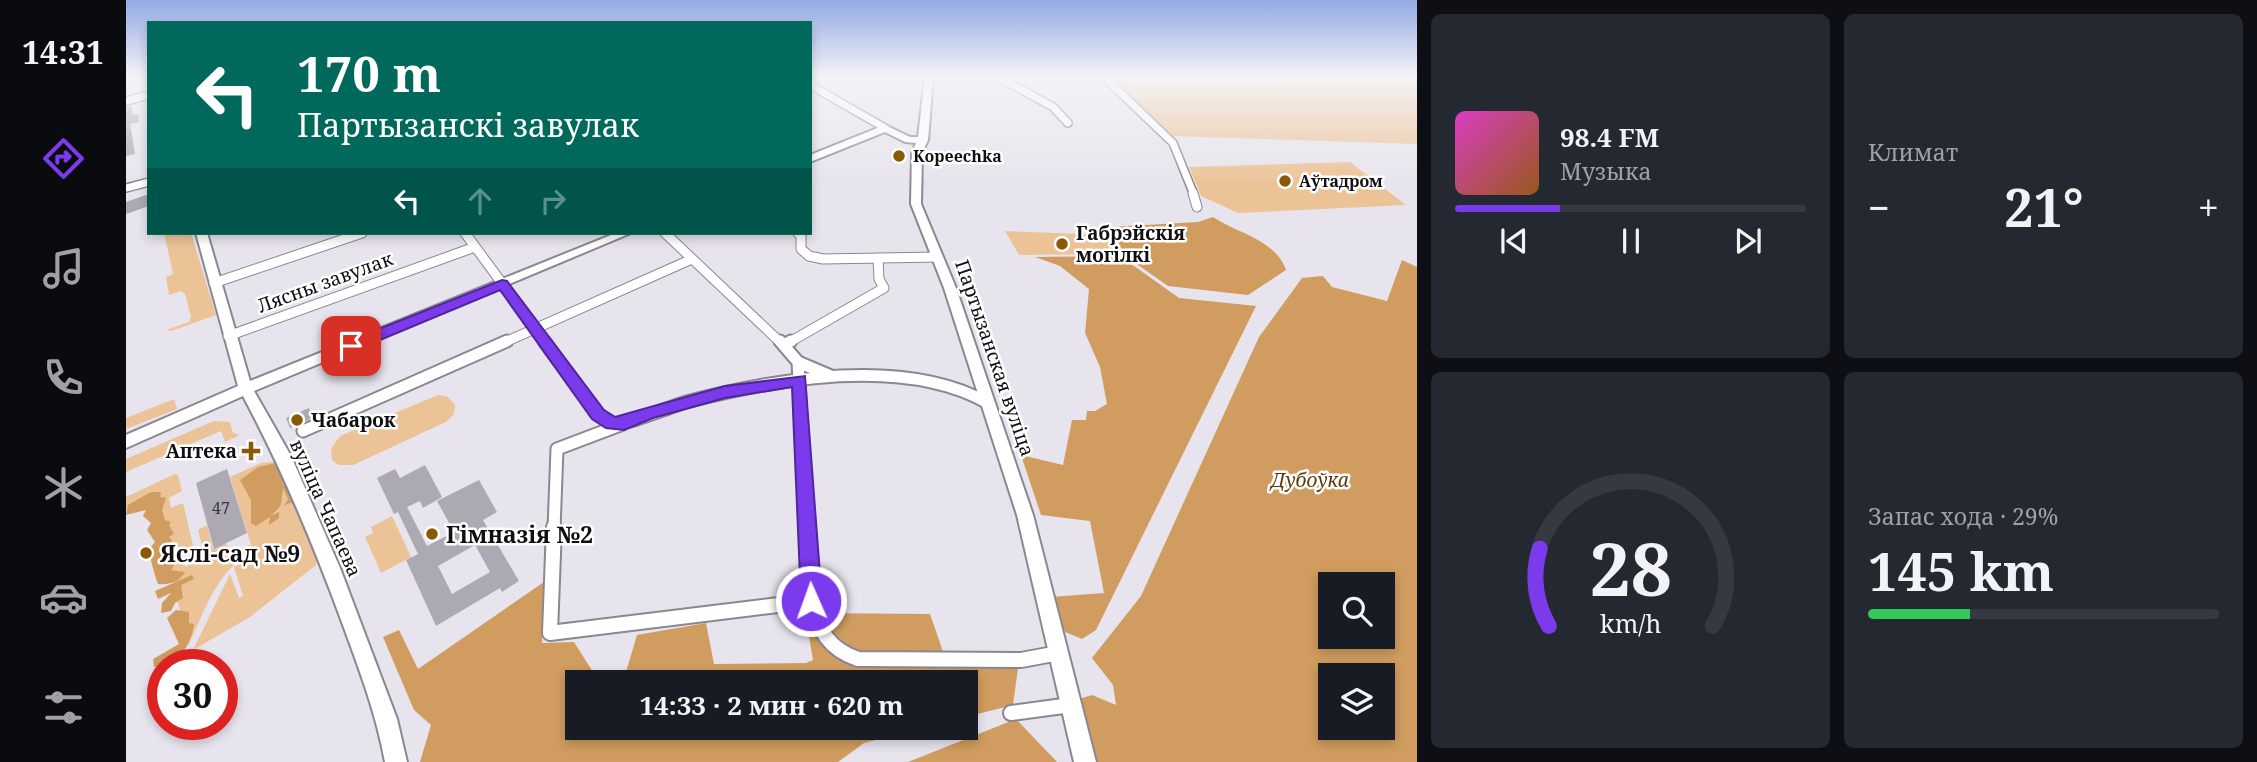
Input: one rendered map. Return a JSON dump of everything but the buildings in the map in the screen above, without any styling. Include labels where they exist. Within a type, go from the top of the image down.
[{"type":"main road","name":"Партызанская вуліца","points":[[926,113],[923,140],[917,153],[916,204],[991,405],[1032,539],[1085,762]]},
{"type":"main road","points":[[812,158],[885,128],[903,138],[917,153]]},
{"type":"main road","points":[[903,138],[923,140]]},
{"type":"main road","name":"вуліца Чапаева","points":[[202,235],[245,390],[283,456],[331,568],[387,719],[396,762]]},
{"type":"main road","points":[[126,442],[620,235]]},
{"type":"street","points":[[858,113],[885,128]]},
{"type":"street","points":[[1059,113],[1068,123]]},
{"type":"street","points":[[1141,113],[1173,143],[1190,180],[1197,207]]},
{"type":"street","points":[[126,188],[147,183]]},
{"type":"street","points":[[214,283],[356,235]]},
{"type":"street","points":[[466,235],[598,414],[608,422],[624,424]]},
{"type":"street","points":[[667,235],[799,362],[832,376]]},
{"type":"street","points":[[798,235],[801,249],[814,257],[938,257]]},
{"type":"street","name":"Лясны завулак","points":[[228,336],[475,247]]},
{"type":"street","points":[[784,345],[884,288],[879,279],[878,258]]},
{"type":"street","points":[[303,431],[692,259]]},
{"type":"street","points":[[799,362],[811,601],[825,639],[841,654],[858,659],[1021,660],[1059,653]]},
{"type":"street","points":[[811,601],[550,633],[557,449],[574,440],[699,398],[832,376],[930,378],[979,395],[991,405]]},
{"type":"street","points":[[592,434],[598,414]]},
{"type":"street","points":[[1011,713],[1071,705]]},
{"type":"shaded area","points":[[1147,113],[1417,113],[1417,144],[1173,136]]},
{"type":"shaded area","name":"Аўтадром","points":[[1350,162],[1406,205],[1238,213],[1201,196],[1189,167]]},
{"type":"shaded area","name":"Габрэйскія могілкі","points":[[1005,231],[1109,235],[1115,254],[1019,255]]},
{"type":"shaded area","points":[[164,235],[192,235],[216,315],[171,331],[166,330],[189,322],[191,317],[185,294],[181,291],[169,295],[166,277],[173,274]]},
{"type":"shaded area","points":[[438,395],[448,397],[455,405],[454,414],[446,422],[353,465],[339,465],[332,460],[331,449],[340,436]]},
{"type":"shaded area","points":[[174,399],[177,409],[126,429],[126,418]]},
{"type":"shaded area","points":[[214,421],[230,422],[233,433],[240,435],[225,442],[221,431],[126,472],[126,459]]},
{"type":"shaded area","points":[[279,461],[317,556],[316,565],[250,617],[193,649],[230,574],[239,598],[243,596],[234,567],[250,558],[252,552],[240,560],[220,581],[188,646],[154,499],[126,511],[126,497],[178,475],[182,491],[169,498],[171,508],[183,503],[193,545],[182,556],[185,567],[205,557],[198,530],[207,525],[213,549],[226,543],[230,555],[250,545],[253,551],[230,477],[261,463]]},
{"type":"shaded area","points":[[392,516],[411,557],[381,573],[365,537],[373,533],[371,527]]},
{"type":"green space","points":[[1213,217],[1265,244],[1281,260],[1286,270],[1248,295],[1168,286],[1121,253],[1110,227],[1198,222]]},
{"type":"green space","points":[[1120,256],[1179,298],[1256,306],[1096,630],[1082,639],[1065,632],[1051,597],[1104,593],[1090,521],[1041,515],[1021,455],[1063,465],[1072,420],[1086,420],[1087,411],[1095,411],[1107,404],[1100,367],[1085,333],[1089,289],[1060,266],[1035,257]]},
{"type":"green space","name":"Дубоўка","points":[[1402,260],[1417,267],[1417,762],[1090,762],[1076,700],[1092,695],[1116,705],[1113,685],[1092,658],[1141,596],[1259,337],[1302,278],[1323,276],[1332,287],[1387,301]]},
{"type":"green space","points":[[276,463],[283,474],[283,485],[291,486],[298,504],[289,503],[284,506],[288,499],[283,488],[281,505],[271,516],[279,512],[279,518],[269,525],[270,517],[256,526],[251,523],[251,500],[240,480],[258,467]]},
{"type":"green space","points":[[151,492],[161,492],[160,497],[166,498],[162,510],[165,520],[171,522],[169,525],[174,534],[169,537],[172,540],[168,547],[174,548],[171,555],[177,561],[171,570],[185,572],[170,583],[158,584],[155,577],[149,549],[155,542],[147,530],[151,523],[143,516],[146,510],[126,515],[128,505]]},
{"type":"green space","points":[[192,575],[194,579],[181,585],[183,598],[175,603],[171,611],[161,613],[162,603],[171,593],[158,599],[155,591]]},
{"type":"green space","points":[[544,582],[542,643],[574,642],[592,670],[565,670],[565,740],[876,740],[864,743],[838,762],[420,762],[431,725],[414,710],[383,637],[399,630],[418,669]]},
{"type":"green space","points":[[176,610],[189,612],[189,623],[194,624],[185,649],[170,649],[179,644],[167,618]]},
{"type":"green space","points":[[805,613],[930,614],[948,666],[1018,668],[1013,705],[978,714],[978,670],[627,670],[637,635],[706,623],[714,664],[806,663],[813,660]]},
{"type":"green space","points":[[1016,719],[1057,762],[908,762],[963,740],[978,740],[978,734]]},
{"type":"place","name":"Kopeechka","points":[[899,156]]},
{"type":"place","name":"Аўтадром","points":[[1285,181]]},
{"type":"place","name":"Габрэйскія могілкі","points":[[1062,244]]},
{"type":"place","name":"Чабарок","points":[[297,420]]},
{"type":"place","name":"Аптека","points":[[251,451]]},
{"type":"place","name":"Гімназія №2","points":[[432,534]]},
{"type":"place","name":"Яслі-сад №9","points":[[146,553]]},
{"type":"route","points":[[351,346],[502,284],[598,414],[611,424],[624,424],[649,413],[699,398],[800,380],[808,489],[811,601]]}]
